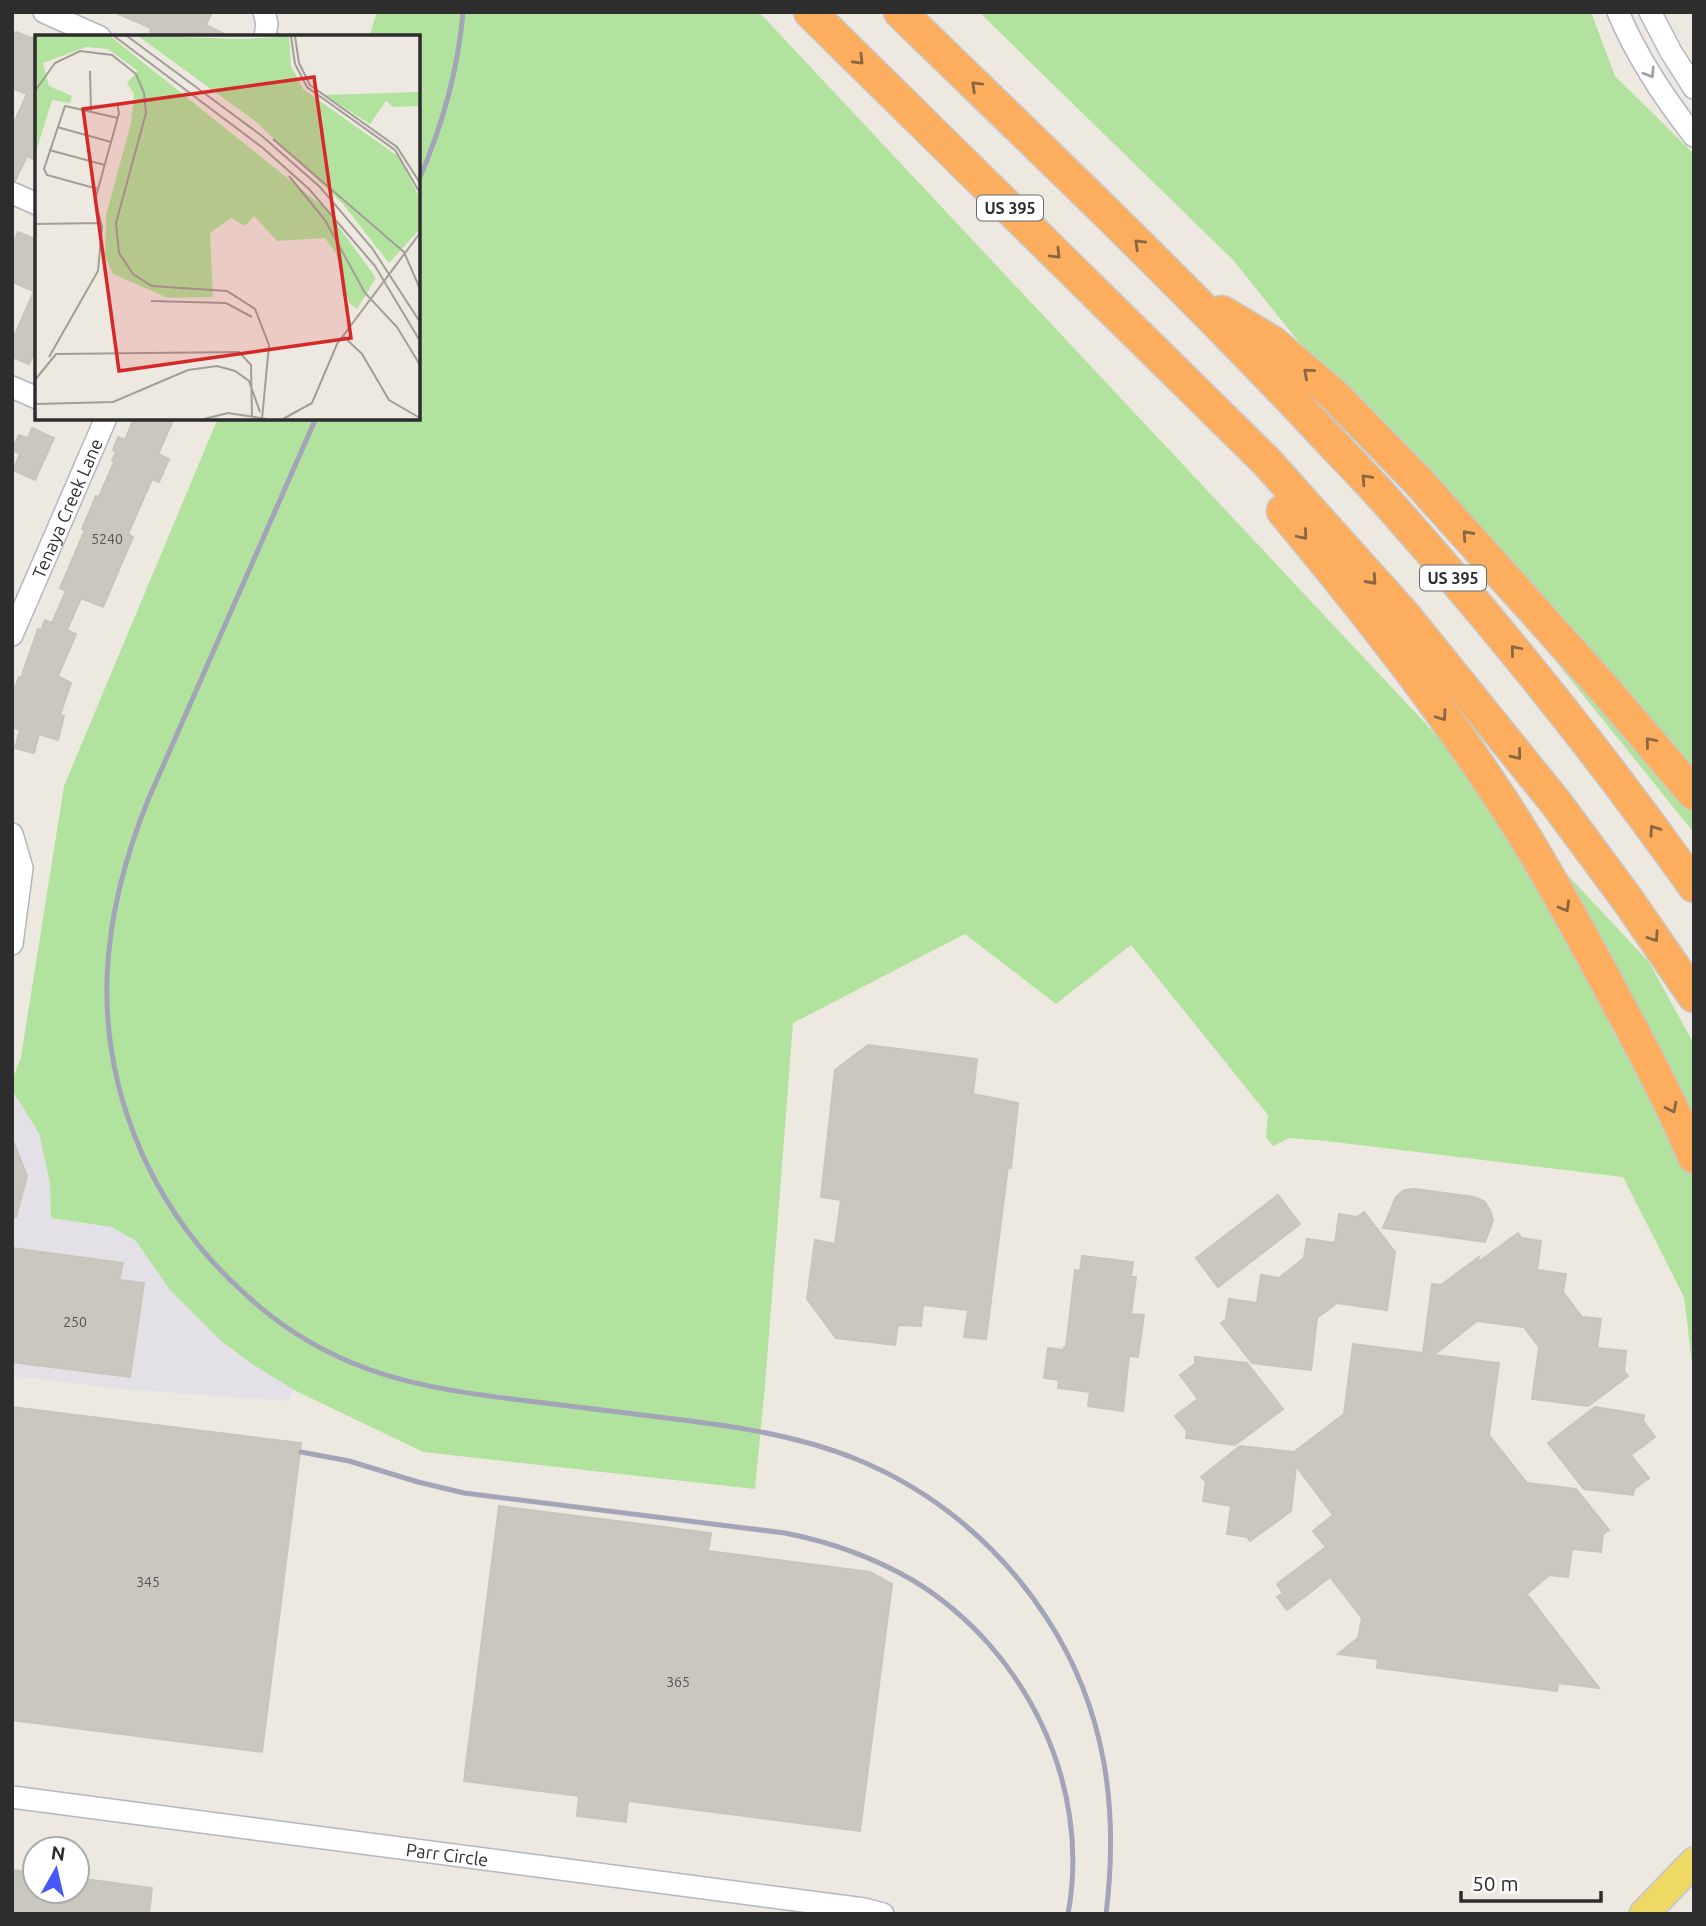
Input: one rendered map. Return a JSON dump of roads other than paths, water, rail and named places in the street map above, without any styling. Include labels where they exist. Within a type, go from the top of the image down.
[{"type":"highway","name":"US 395","points":[[810,12],[1266,461],[1405,616],[1556,803],[1694,996]]},
{"type":"highway","name":"US 395","points":[[900,12],[1188,292],[1397,512],[1515,650],[1637,805],[1694,886]]},
{"type":"highway","points":[[1188,292],[1272,342],[1335,396],[1418,481],[1608,693],[1694,794]]},
{"type":"highway","points":[[1209,405],[1237,456],[1321,557],[1416,680],[1521,830],[1641,1045],[1694,1157]]},
{"type":"main road","points":[[1655,1910],[1694,1862]]},
{"type":"street","points":[[264,12],[267,24],[265,35]]},
{"type":"street","points":[[1618,12],[1646,67],[1694,136]]},
{"type":"street","points":[[1650,12],[1694,88]]},
{"type":"street","points":[[53,14],[96,35]]},
{"type":"street","points":[[12,193],[35,203]]},
{"type":"street","points":[[12,387],[35,397]]},
{"type":"street","name":"Tenaya Creek Lane","points":[[12,635],[21,588],[97,421]]},
{"type":"street","points":[[12,944],[22,867],[13,839]]},
{"type":"street","name":"Parr Circle","points":[[12,1797],[864,1909],[883,1914]]},
{"type":"railway","points":[[420,177],[448,99],[463,12]]},
{"type":"railway","points":[[315,420],[148,800],[132,844],[111,930],[107,974],[113,1061],[124,1105],[140,1149],[159,1188],[210,1259],[253,1301],[292,1331],[320,1348],[369,1370],[450,1390],[709,1423],[808,1443],[885,1472],[939,1505],[964,1524],[1010,1569],[1030,1594],[1068,1654],[1083,1689],[1104,1761],[1109,1799],[1110,1875],[1106,1914]]},
{"type":"railway","points":[[301,1452],[349,1461],[464,1493],[785,1533],[851,1551],[914,1581],[953,1610],[988,1643],[1018,1682],[1042,1724],[1059,1769],[1070,1817],[1073,1865],[1068,1914]]}]
